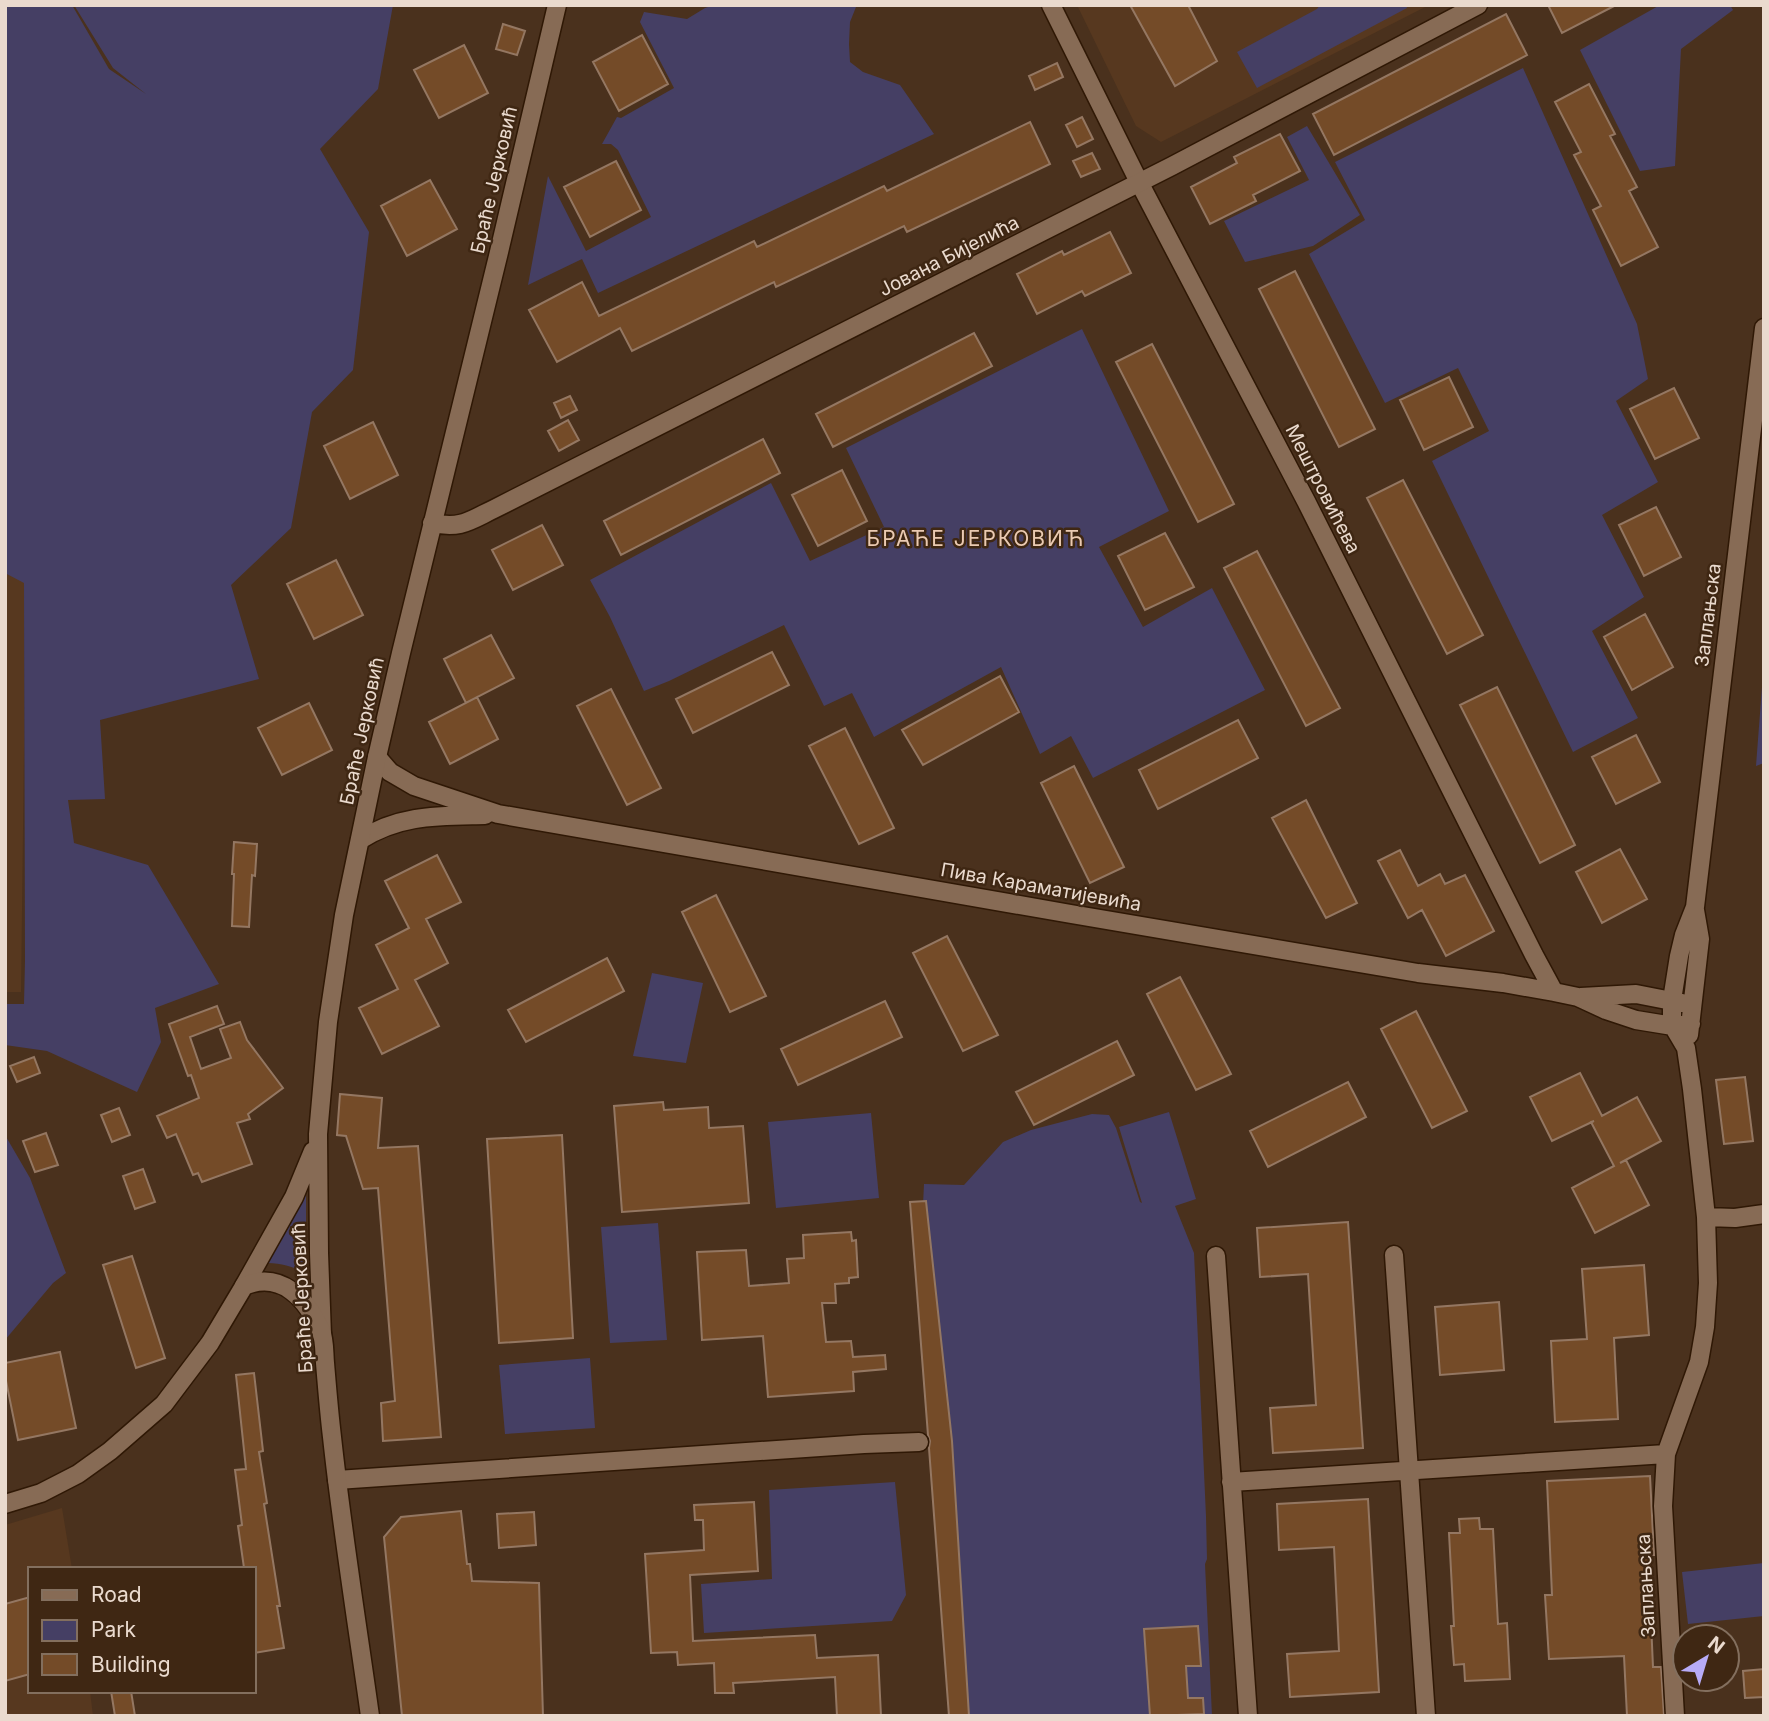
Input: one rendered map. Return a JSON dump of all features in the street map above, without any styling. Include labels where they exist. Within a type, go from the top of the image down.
[{"type":"street","name":"Браће Јерковић","points":[[370,1716],[347,1565],[322,1335],[318,1253],[318,1134],[328,1022],[344,915],[377,757],[557,5]]},
{"type":"street","name":"Мештровићева","points":[[1051,5],[1139,182],[1307,501],[1554,992]]},
{"type":"street","name":"Јована Бијелића","points":[[432,523],[460,526],[1139,182],[1478,5]]},
{"type":"street","name":"Заплањска","points":[[1685,1019],[1672,1000],[1684,935],[1695,907],[1764,328]]},
{"type":"street","name":"Пива Караматијевића","points":[[377,757],[390,772],[414,786],[498,814],[1070,914],[1554,992],[1578,997],[1636,1020],[1685,1019]]},
{"type":"street","name":"Пива Караматијевића","points":[[360,840],[377,829],[407,819],[498,814]]},
{"type":"street","name":"Заплањска","points":[[1675,1716],[1663,1506],[1666,1454],[1699,1362],[1708,1283],[1706,1217],[1686,1048],[1685,1019],[1700,939],[1695,907]]},
{"type":"street","name":"Пива Караматијевића","points":[[1578,997],[1636,994],[1672,1000],[1685,1019]]},
{"type":"street","points":[[5,1504],[41,1493],[78,1474],[110,1451],[164,1404],[203,1353],[244,1286],[294,1197],[318,1134]]},
{"type":"street","points":[[1706,1217],[1735,1218],[1764,1214]]},
{"type":"street","points":[[1394,1255],[1426,1716]]},
{"type":"street","points":[[1216,1256],[1248,1716]]},
{"type":"street","points":[[244,1286],[257,1281],[268,1281],[289,1289],[312,1313],[322,1335]]},
{"type":"street","points":[[337,1480],[919,1442]]},
{"type":"street","points":[[1231,1482],[1666,1454]]},
{"type":"shaded area","points":[[5,5],[19,5],[24,321],[21,992],[5,992]]},
{"type":"shaded area","points":[[1077,5],[1429,5],[1161,142],[1136,126]]},
{"type":"shaded area","points":[[62,1508],[72,1567],[28,1567],[28,1693],[90,1693],[93,1716],[5,1716],[5,1525]]},
{"type":"green space","points":[[5,5],[72,5],[109,69],[146,94],[113,68],[74,5],[393,5],[378,89],[320,149],[369,232],[353,370],[312,412],[291,528],[231,585],[259,679],[100,720],[105,799],[68,800],[74,843],[148,865],[219,984],[155,1008],[161,1042],[137,1092],[47,1051],[5,1045],[5,1004],[24,1004],[25,961],[24,583],[5,573]]},
{"type":"green space","points":[[714,5],[856,7],[850,22],[850,62],[863,72],[900,85],[934,134],[598,293],[582,259],[528,285],[548,176],[586,251],[651,217],[618,150],[611,144],[602,144],[617,117],[621,118],[674,88],[640,22],[644,12],[687,19]]},
{"type":"green space","points":[[1320,5],[1406,5],[1407,8],[1257,88],[1237,52]]},
{"type":"green space","points":[[1660,5],[1730,5],[1733,10],[1681,49],[1675,166],[1640,171],[1580,50]]},
{"type":"green space","points":[[1523,68],[1637,324],[1648,379],[1616,401],[1658,482],[1602,515],[1644,597],[1592,631],[1638,718],[1573,752],[1432,461],[1489,431],[1458,368],[1385,403],[1309,254],[1365,220],[1335,162]]},
{"type":"green space","points":[[1307,126],[1360,215],[1313,246],[1245,262],[1224,221],[1309,180],[1287,137]]},
{"type":"green space","points":[[1082,329],[1169,511],[1099,547],[1143,627],[1212,588],[1265,690],[1093,778],[1071,736],[1040,754],[1001,667],[874,737],[852,693],[824,706],[784,625],[644,691],[590,580],[771,483],[810,561],[884,527],[846,448]]},
{"type":"green space","points":[[1762,687],[1764,763],[1756,766]]},
{"type":"green space","points":[[652,973],[703,983],[686,1063],[633,1056]]},
{"type":"green space","points":[[1169,1112],[1196,1199],[1175,1206],[1194,1253],[1212,1716],[964,1716],[923,1205],[924,1184],[964,1185],[1003,1142],[1031,1130],[1092,1114],[1109,1115],[1142,1203],[1119,1127]]},
{"type":"green space","points":[[871,1113],[879,1198],[776,1208],[768,1122]]},
{"type":"green space","points":[[5,1135],[30,1178],[66,1273],[53,1283],[5,1340]]},
{"type":"green space","points":[[306,1185],[306,1273],[268,1263]]},
{"type":"green space","points":[[658,1223],[667,1340],[610,1343],[601,1227]]},
{"type":"green space","points":[[590,1358],[595,1428],[505,1434],[499,1365]]},
{"type":"green space","points":[[895,1482],[906,1595],[892,1621],[704,1633],[701,1584],[772,1579],[769,1490]]},
{"type":"green space","points":[[1764,1563],[1764,1616],[1688,1623],[1682,1572]]},
{"type":"building","points":[[1130,5],[1188,5],[1217,61],[1175,86]]},
{"type":"building","points":[[1548,5],[1616,5],[1562,33]]},
{"type":"building","points":[[1506,14],[1527,55],[1334,155],[1313,114]]},
{"type":"building","points":[[503,24],[525,31],[517,55],[496,49]]},
{"type":"building","points":[[642,35],[668,84],[619,111],[593,62]]},
{"type":"building","points":[[464,45],[488,93],[439,118],[414,70]]},
{"type":"building","points":[[1057,63],[1063,77],[1035,90],[1029,76]]},
{"type":"building","points":[[1589,84],[1615,134],[1610,136],[1637,187],[1629,191],[1658,247],[1621,266],[1593,210],[1601,206],[1574,155],[1581,152],[1555,102]]},
{"type":"building","points":[[1082,117],[1093,139],[1077,147],[1066,125]]},
{"type":"building","points":[[1030,122],[1050,164],[907,232],[904,226],[776,287],[774,282],[632,351],[620,328],[557,362],[529,310],[582,282],[599,316],[754,241],[757,247],[884,186],[887,191]]},
{"type":"building","points":[[1280,134],[1300,171],[1253,195],[1256,201],[1210,224],[1191,187],[1237,163],[1234,157]]},
{"type":"building","points":[[1092,153],[1100,169],[1081,177],[1073,161]]},
{"type":"building","points":[[616,161],[641,210],[590,237],[564,187]]},
{"type":"building","points":[[430,180],[457,229],[407,256],[381,206]]},
{"type":"building","points":[[1110,232],[1131,273],[1085,296],[1082,291],[1037,314],[1017,274],[1062,251],[1064,255]]},
{"type":"building","points":[[1295,271],[1375,429],[1339,447],[1259,289]]},
{"type":"building","points":[[974,333],[992,366],[833,447],[816,414]]},
{"type":"building","points":[[1152,344],[1234,504],[1198,522],[1116,362]]},
{"type":"building","points":[[1449,377],[1473,427],[1424,450],[1400,400]]},
{"type":"building","points":[[1674,388],[1699,438],[1655,459],[1630,409]]},
{"type":"building","points":[[570,396],[577,410],[561,418],[554,403]]},
{"type":"building","points":[[568,420],[579,440],[559,451],[548,431]]},
{"type":"building","points":[[373,422],[398,475],[350,499],[324,446]]},
{"type":"building","points":[[763,439],[780,473],[621,555],[604,521]]},
{"type":"building","points":[[842,470],[867,521],[818,546],[792,495]]},
{"type":"building","points":[[1403,480],[1483,635],[1447,654],[1367,498]]},
{"type":"building","points":[[1656,507],[1681,557],[1644,576],[1619,525]]},
{"type":"building","points":[[542,525],[563,565],[513,590],[492,550]]},
{"type":"building","points":[[1165,533],[1194,587],[1145,610],[1118,556]]},
{"type":"building","points":[[1257,551],[1340,708],[1306,726],[1224,568]]},
{"type":"building","points":[[336,560],[363,615],[314,639],[287,584]]},
{"type":"building","points":[[1645,614],[1673,667],[1632,690],[1604,637]]},
{"type":"building","points":[[491,635],[514,678],[466,703],[444,659]]},
{"type":"building","points":[[772,652],[789,685],[693,733],[676,699]]},
{"type":"building","points":[[1000,676],[1019,712],[923,765],[902,730]]},
{"type":"building","points":[[1497,687],[1575,845],[1540,863],[1460,705]]},
{"type":"building","points":[[611,689],[661,788],[627,805],[577,706]]},
{"type":"building","points":[[477,697],[498,739],[450,764],[429,722]]},
{"type":"building","points":[[309,703],[332,750],[282,775],[258,728]]},
{"type":"building","points":[[1238,720],[1258,758],[1158,809],[1139,770]]},
{"type":"building","points":[[845,728],[894,828],[859,844],[809,746]]},
{"type":"building","points":[[1636,735],[1660,782],[1616,804],[1592,757]]},
{"type":"building","points":[[1074,766],[1124,867],[1090,883],[1041,783]]},
{"type":"building","points":[[1306,800],[1357,903],[1326,918],[1272,818]]},
{"type":"building","points":[[234,842],[257,844],[249,927],[232,926]]},
{"type":"building","points":[[1620,849],[1647,899],[1602,923],[1576,872]]},
{"type":"building","points":[[1400,850],[1418,886],[1440,874],[1445,884],[1465,875],[1494,931],[1446,956],[1422,910],[1408,918],[1378,861]]},
{"type":"building","points":[[437,855],[461,902],[426,919],[448,963],[415,980],[439,1026],[382,1054],[359,1008],[398,989],[376,945],[409,928],[385,881]]},
{"type":"building","points":[[716,895],[766,996],[730,1012],[682,912]]},
{"type":"building","points":[[947,936],[998,1035],[963,1051],[913,953]]},
{"type":"building","points":[[607,958],[624,991],[526,1042],[508,1010]]},
{"type":"building","points":[[1180,977],[1231,1074],[1196,1090],[1147,994]]},
{"type":"building","points":[[885,1001],[902,1037],[798,1085],[781,1049]]},
{"type":"building","points":[[217,1006],[224,1024],[190,1037],[201,1069],[231,1058],[220,1029],[240,1022],[247,1040],[283,1088],[248,1114],[250,1119],[237,1123],[252,1164],[202,1182],[198,1173],[193,1175],[176,1134],[167,1138],[157,1116],[199,1098],[169,1024]]},
{"type":"building","points":[[1416,1011],[1467,1111],[1432,1128],[1381,1029]]},
{"type":"building","points":[[1117,1041],[1134,1075],[1034,1125],[1016,1092]]},
{"type":"building","points":[[34,1057],[40,1073],[17,1082],[10,1066]]},
{"type":"building","points":[[1580,1073],[1602,1116],[1637,1097],[1661,1141],[1620,1163],[1626,1160],[1649,1205],[1595,1233],[1572,1188],[1614,1166],[1591,1122],[1552,1141],[1530,1097]]},
{"type":"building","points":[[1745,1077],[1753,1141],[1724,1144],[1716,1080]]},
{"type":"building","points":[[1348,1082],[1366,1117],[1268,1167],[1250,1131]]},
{"type":"building","points":[[340,1094],[382,1098],[378,1148],[418,1146],[441,1437],[383,1441],[381,1403],[395,1401],[378,1188],[363,1189],[346,1136],[337,1135]]},
{"type":"building","points":[[663,1102],[664,1110],[708,1107],[709,1128],[743,1126],[749,1203],[622,1212],[614,1106]]},
{"type":"building","points":[[119,1108],[130,1135],[112,1142],[101,1115]]},
{"type":"building","points":[[46,1133],[58,1165],[35,1172],[23,1141]]},
{"type":"building","points":[[562,1135],[573,1338],[499,1343],[487,1139]]},
{"type":"building","points":[[143,1169],[155,1202],[135,1209],[123,1176]]},
{"type":"building","points":[[926,1201],[952,1441],[969,1716],[949,1716],[910,1202]]},
{"type":"building","points":[[1348,1222],[1363,1448],[1273,1453],[1270,1408],[1316,1405],[1308,1274],[1260,1277],[1257,1228]]},
{"type":"building","points":[[851,1232],[852,1241],[856,1240],[858,1277],[849,1278],[849,1283],[835,1284],[836,1303],[822,1303],[826,1342],[851,1341],[853,1357],[885,1355],[886,1369],[853,1372],[854,1391],[768,1397],[763,1336],[702,1340],[697,1252],[746,1250],[749,1286],[789,1283],[787,1259],[804,1258],[803,1235]]},
{"type":"building","points":[[132,1256],[165,1358],[136,1368],[103,1265]]},
{"type":"building","points":[[1644,1265],[1649,1335],[1614,1338],[1618,1419],[1555,1422],[1551,1341],[1587,1339],[1582,1269]]},
{"type":"building","points":[[1499,1302],[1504,1370],[1440,1375],[1435,1307]]},
{"type":"building","points":[[60,1352],[76,1428],[18,1440],[5,1376],[5,1363]]},
{"type":"building","points":[[254,1373],[263,1451],[259,1452],[267,1503],[264,1504],[284,1648],[256,1653],[256,1567],[244,1567],[238,1526],[242,1525],[235,1470],[246,1469],[236,1375]]},
{"type":"building","points":[[1650,1476],[1654,1555],[1648,1555],[1653,1667],[1661,1667],[1664,1716],[1627,1716],[1624,1656],[1549,1659],[1545,1595],[1552,1595],[1547,1481]]},
{"type":"building","points":[[1368,1499],[1379,1692],[1290,1697],[1287,1654],[1339,1651],[1334,1547],[1279,1550],[1277,1504]]},
{"type":"building","points":[[754,1502],[758,1571],[690,1575],[693,1641],[815,1635],[817,1658],[878,1655],[881,1716],[837,1716],[835,1677],[733,1683],[734,1693],[715,1693],[714,1663],[678,1665],[677,1652],[651,1653],[645,1554],[704,1550],[703,1520],[695,1520],[694,1505]]},
{"type":"building","points":[[461,1511],[467,1564],[470,1564],[472,1581],[539,1583],[543,1716],[402,1716],[384,1537],[401,1517]]},
{"type":"building","points":[[534,1512],[536,1545],[499,1548],[497,1514]]},
{"type":"building","points":[[1479,1518],[1480,1529],[1493,1529],[1498,1624],[1507,1623],[1510,1679],[1465,1681],[1464,1664],[1454,1665],[1449,1533],[1460,1533],[1459,1519]]},
{"type":"building","points":[[28,1598],[28,1675],[5,1681],[5,1604]]},
{"type":"building","points":[[1198,1626],[1201,1666],[1186,1666],[1188,1698],[1203,1698],[1204,1714],[1150,1716],[1144,1629]]},
{"type":"building","points":[[1764,1669],[1764,1697],[1745,1698],[1743,1671]]},
{"type":"building","points":[[111,1693],[131,1693],[135,1716],[115,1716]]},
{"type":"district","name":"БРАЋЕ ЈЕРКОВИЋ","points":[[976,538]]}]
